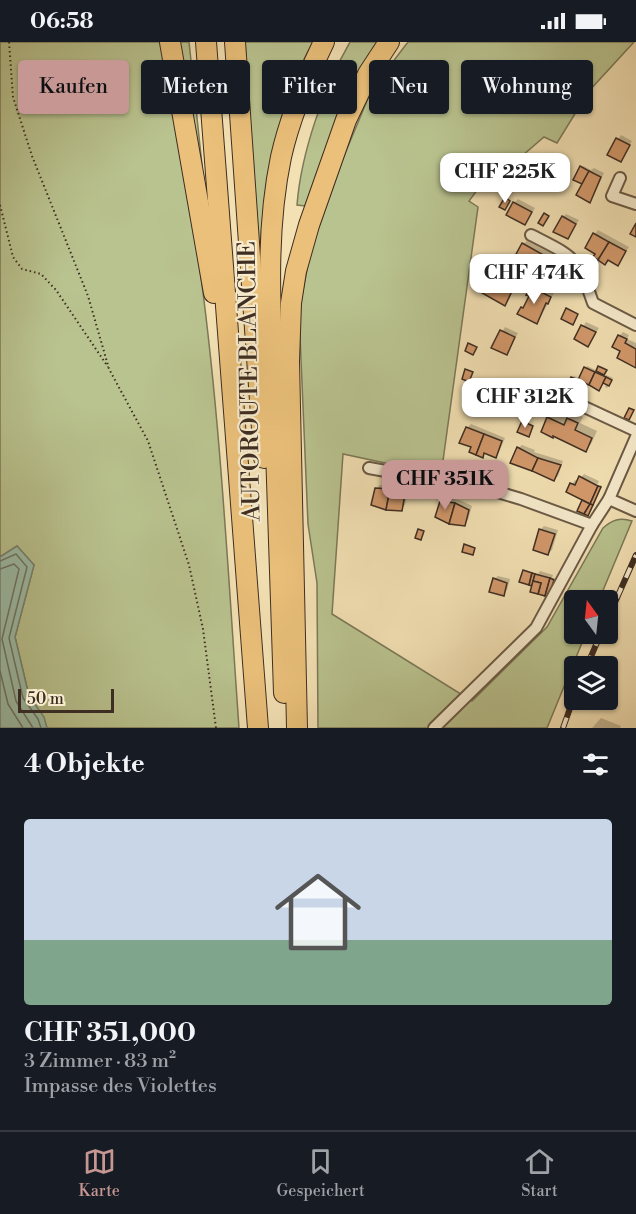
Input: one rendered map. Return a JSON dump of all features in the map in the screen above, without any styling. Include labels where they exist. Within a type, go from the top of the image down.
[{"type":"highway","points":[[170,42],[237,424]]},
{"type":"highway","name":"AUTOROUTE BLANCHE","points":[[206,42],[237,424],[258,728]]},
{"type":"highway","points":[[234,42],[254,339],[284,702]]},
{"type":"highway","name":"AUTOROUTE BLANCHE","points":[[285,728],[271,302],[272,228],[277,179],[287,132],[304,85],[324,42]]},
{"type":"highway","points":[[297,728],[290,361],[291,303],[299,259],[337,146],[368,74],[389,42]]},
{"type":"street","points":[[620,178],[612,196],[636,204]]},
{"type":"street","points":[[531,235],[566,253],[577,263],[593,303],[636,325]]},
{"type":"street","points":[[537,385],[636,431]]},
{"type":"street","points":[[434,728],[536,628],[592,525],[609,499],[636,437]]},
{"type":"street","points":[[369,468],[491,490],[592,525]]},
{"type":"street","points":[[609,499],[636,511]]},
{"type":"path","points":[[9,42],[13,97],[24,132],[88,296],[109,369]]},
{"type":"path","points":[[0,205],[13,257],[22,269],[41,274],[56,290],[109,369],[148,441],[189,565],[203,629],[216,728]]},
{"type":"shaded area","points":[[0,42],[160,42],[164,60],[141,60],[141,114],[175,114],[189,199],[202,284],[216,411],[239,728],[47,728],[43,717],[29,696],[15,637],[34,565],[17,546],[0,557]]},
{"type":"shaded area","points":[[177,42],[189,42],[191,60],[180,60]]},
{"type":"shaded area","points":[[245,42],[313,42],[304,60],[262,60],[262,114],[283,114],[270,169],[260,249],[257,248],[249,114],[250,60],[246,60]]},
{"type":"shaded area","points":[[350,42],[379,42],[357,82],[357,60],[340,60]]},
{"type":"shaded area","points":[[408,42],[634,42],[593,87],[593,60],[461,60],[461,114],[575,114],[557,143],[544,137],[501,174],[491,171],[469,201],[478,207],[441,475],[343,454],[332,614],[472,701],[547,627],[564,597],[564,644],[581,644],[577,656],[564,656],[564,687],[547,728],[318,728],[317,583],[308,524],[300,306],[311,249],[344,156],[369,96],[369,114],[449,114],[449,60],[394,60]]},
{"type":"shaded area","points":[[190,114],[197,114],[202,165],[199,166]]},
{"type":"shaded area","points":[[318,114],[340,114],[305,206],[297,205],[303,164]]},
{"type":"shaded area","points":[[616,520],[632,521],[603,590],[568,590],[603,528]]},
{"type":"water","points":[[17,546],[34,565],[15,637],[29,696],[44,717],[47,728],[0,728],[0,557]]},
{"type":"building","points":[[616,138],[630,145],[621,162],[607,155]]},
{"type":"building","points":[[580,166],[589,171],[582,184],[573,180]]},
{"type":"building","points":[[589,171],[601,177],[590,203],[576,195]]},
{"type":"building","points":[[505,197],[510,201],[505,210],[499,207]]},
{"type":"building","points":[[513,202],[532,212],[525,225],[506,215]]},
{"type":"building","points":[[544,213],[549,216],[543,226],[538,223]]},
{"type":"building","points":[[562,216],[576,224],[568,239],[553,232]]},
{"type":"building","points":[[636,223],[636,237],[630,234]]},
{"type":"building","points":[[593,233],[609,242],[598,260],[593,257],[595,254],[585,248]]},
{"type":"building","points":[[609,242],[626,251],[618,266],[608,260],[605,265],[598,260]]},
{"type":"building","points":[[522,243],[556,262],[549,274],[515,256]]},
{"type":"building","points":[[484,271],[506,282],[505,285],[513,289],[505,306],[475,289]]},
{"type":"building","points":[[531,287],[551,297],[537,324],[517,314],[521,307],[523,308],[529,296],[526,295]]},
{"type":"building","points":[[566,308],[578,314],[573,325],[561,319]]},
{"type":"building","points":[[581,325],[596,332],[588,347],[574,339]]},
{"type":"building","points":[[500,330],[515,337],[507,355],[491,348]]},
{"type":"building","points":[[618,335],[627,339],[625,343],[636,349],[636,368],[617,358],[620,351],[612,347]]},
{"type":"building","points":[[468,343],[477,347],[473,355],[465,351]]},
{"type":"building","points":[[598,366],[607,370],[604,375],[596,371]]},
{"type":"building","points":[[584,367],[595,372],[589,385],[578,380]]},
{"type":"building","points":[[465,369],[473,372],[469,382],[462,379]]},
{"type":"building","points":[[595,372],[606,377],[599,391],[589,385]]},
{"type":"building","points":[[571,377],[578,380],[575,387],[568,383]]},
{"type":"building","points":[[606,377],[612,380],[609,386],[603,383]]},
{"type":"building","points":[[483,383],[508,392],[502,407],[477,397]]},
{"type":"building","points":[[629,408],[634,410],[629,420],[624,418]]},
{"type":"building","points":[[547,417],[564,425],[567,418],[578,423],[575,430],[592,438],[586,452],[541,432]]},
{"type":"building","points":[[522,421],[533,426],[529,437],[517,432]]},
{"type":"building","points":[[466,427],[484,434],[476,455],[469,452],[471,447],[459,443]]},
{"type":"building","points":[[484,434],[502,441],[496,458],[484,453],[483,458],[476,455]]},
{"type":"building","points":[[517,447],[538,458],[532,471],[510,463]]},
{"type":"building","points":[[538,458],[561,465],[554,481],[532,471]]},
{"type":"building","points":[[579,476],[598,486],[590,504],[566,492],[570,483],[575,485]]},
{"type":"building","points":[[598,486],[601,487],[593,505],[590,504]]},
{"type":"building","points":[[375,488],[390,489],[386,510],[371,505]]},
{"type":"building","points":[[390,489],[405,494],[402,511],[386,510]]},
{"type":"building","points":[[582,500],[590,504],[584,514],[577,511]]},
{"type":"building","points":[[440,501],[455,503],[449,524],[435,517]]},
{"type":"building","points":[[455,503],[469,510],[465,526],[449,524]]},
{"type":"building","points":[[590,504],[593,505],[588,516],[584,514]]},
{"type":"building","points":[[418,529],[424,531],[421,540],[415,538]]},
{"type":"building","points":[[539,529],[555,534],[548,555],[533,550]]},
{"type":"building","points":[[464,544],[475,548],[473,555],[462,552]]},
{"type":"building","points":[[523,570],[532,573],[529,585],[519,582]]},
{"type":"building","points":[[532,573],[535,574],[532,586],[529,585]]},
{"type":"building","points":[[535,574],[550,578],[545,596],[538,594],[541,583],[533,581]]},
{"type":"building","points":[[493,578],[507,583],[504,596],[489,592]]},
{"type":"building","points":[[550,578],[554,580],[549,597],[545,596]]},
{"type":"building","points":[[533,581],[541,583],[538,594],[530,592]]},
{"type":"railway","points":[[618,596],[636,555]]},
{"type":"railway","points":[[591,656],[596,644]]},
{"type":"railway","points":[[563,728],[569,710]]}]
